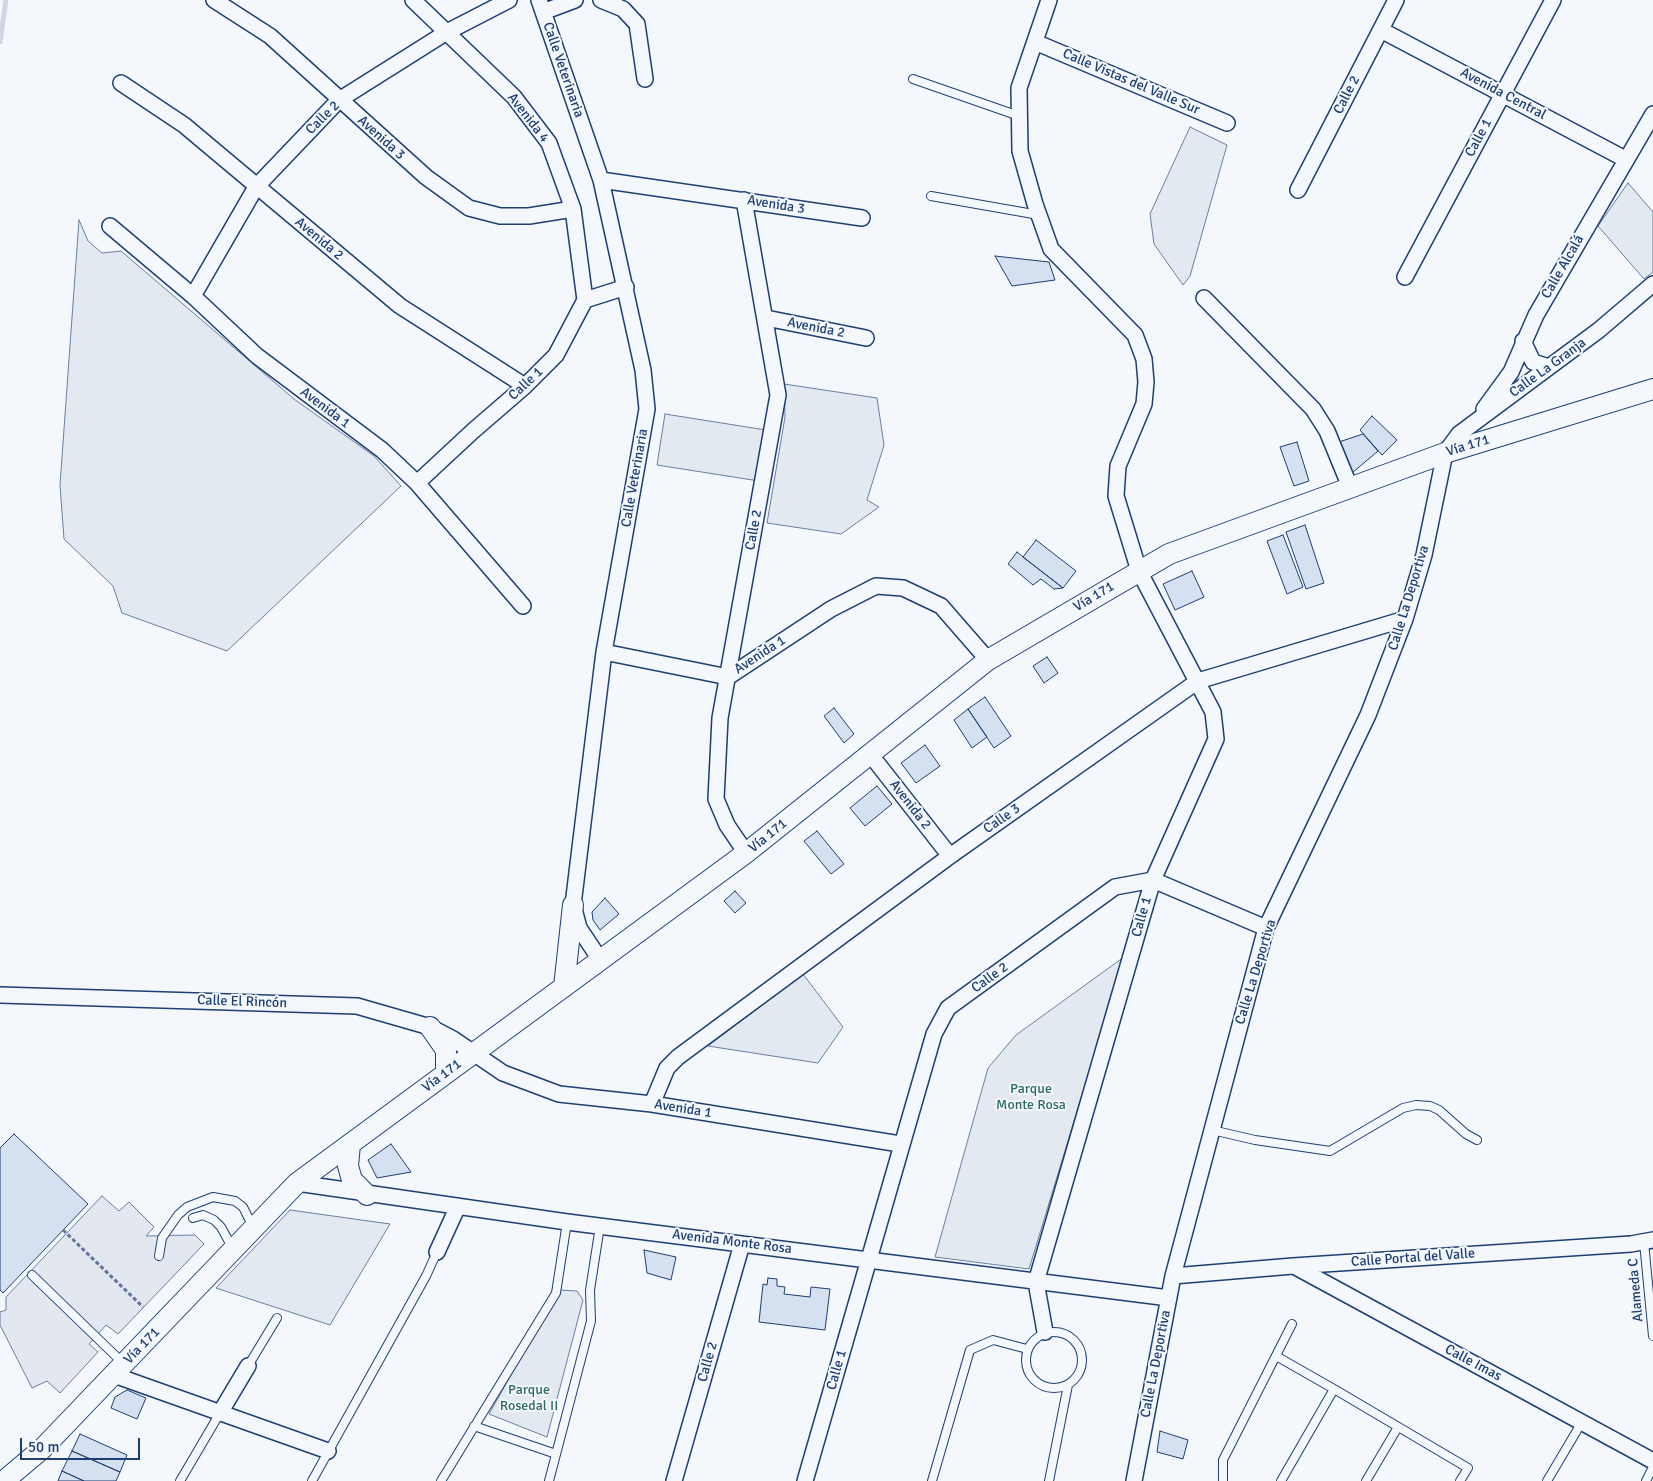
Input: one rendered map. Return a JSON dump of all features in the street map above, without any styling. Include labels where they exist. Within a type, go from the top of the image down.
[{"type":"main road","name":"Vía 171","points":[[4,1481],[43,1448],[297,1183],[746,853],[988,660],[1169,554],[1445,453],[1653,389]]},
{"type":"main road","points":[[564,987],[573,905]]},
{"type":"main road","points":[[430,1027],[446,1050],[446,1073]]},
{"type":"main road","points":[[350,1144],[348,1166],[352,1180],[367,1194]]},
{"type":"street","name":"Avenida 3","points":[[214,0],[270,36],[426,177],[469,208],[500,216],[529,216],[572,209]]},
{"type":"street","name":"Avenida 4","points":[[413,0],[514,97],[549,143],[572,209],[585,300]]},
{"type":"street","name":"Calle 2","points":[[192,296],[256,187],[339,100],[447,32],[509,0]]},
{"type":"street","points":[[541,6],[575,0]]},
{"type":"street","points":[[601,0],[624,9],[637,24],[644,79]]},
{"type":"street","name":"Calle 1","points":[[1036,1282],[1153,880],[1216,739],[1213,712],[1139,570],[1116,496],[1118,466],[1144,404],[1146,382],[1144,359],[1136,335],[1052,249],[1039,215],[1020,150],[1019,88],[1049,0]]},
{"type":"street","name":"Calle 2","points":[[1298,190],[1396,0]]},
{"type":"street","name":"Calle 1","points":[[1405,277],[1553,0]]},
{"type":"street","name":"Calle Veterinaria","points":[[541,6],[601,180],[643,370],[647,409],[604,652],[573,905],[578,928],[601,961]]},
{"type":"street","name":"Avenida Central","points":[[1380,30],[1625,159]]},
{"type":"street","name":"Calle Vistas del Valle Sur","points":[[1035,42],[1227,122]]},
{"type":"street","name":"Avenida 2","points":[[121,83],[184,125],[400,306],[525,386]]},
{"type":"street","name":"Calle Alcalá","points":[[1476,420],[1511,372],[1536,315],[1625,159],[1653,114]]},
{"type":"street","name":"Avenida 3","points":[[601,180],[862,218]]},
{"type":"street","name":"Calle 2","points":[[744,200],[778,395],[720,718],[716,799],[727,825],[746,853]]},
{"type":"street","name":"Avenida 1","points":[[110,226],[192,296],[257,356],[382,450],[417,484],[523,606]]},
{"type":"street","name":"Calle La Granja","points":[[1445,453],[1459,434],[1476,420],[1599,330],[1653,284]]},
{"type":"street","points":[[585,300],[626,287]]},
{"type":"street","points":[[1204,298],[1313,408],[1327,431],[1350,487]]},
{"type":"street","name":"Calle 1","points":[[417,484],[473,431],[525,386],[556,355],[585,300]]},
{"type":"street","name":"Avenida 2","points":[[766,318],[866,338]]},
{"type":"street","points":[[1524,341],[1533,362],[1549,367]]},
{"type":"street","name":"Calle La Deportiva","points":[[1134,1481],[1173,1276],[1266,928],[1368,715],[1405,619],[1424,555],[1445,453]]},
{"type":"street","name":"Avenida 1","points":[[604,652],[728,677],[831,609],[876,586],[903,588],[941,606],[988,660]]},
{"type":"street","name":"Calle 3","points":[[652,1104],[667,1068],[678,1057],[950,856],[1198,681],[1405,619]]},
{"type":"street","name":"Avenida 2","points":[[870,754],[950,856]]},
{"type":"street","name":"Calle 2","points":[[870,1259],[900,1144],[934,1034],[948,1008],[1115,887],[1153,880]]},
{"type":"street","points":[[1153,880],[1266,928]]},
{"type":"street","name":"Calle El Rincón","points":[[0,995],[357,1006],[430,1027],[474,1052]]},
{"type":"street","name":"Avenida 1","points":[[474,1052],[502,1073],[559,1094],[652,1104],[900,1144]]},
{"type":"street","name":"Avenida Monte Rosa","points":[[297,1183],[566,1222],[1169,1298]]},
{"type":"street","points":[[437,1252],[458,1206]]},
{"type":"street","name":"Calle Portal del Valle","points":[[1173,1276],[1649,1241]]},
{"type":"street","name":"Calle 2","points":[[674,1481],[742,1244]]},
{"type":"street","name":"Calle 1","points":[[805,1481],[870,1259]]},
{"type":"street","name":"Calle Imas","points":[[1293,1266],[1653,1461]]},
{"type":"street","points":[[1036,1282],[1045,1332]]},
{"type":"street","points":[[220,1413],[248,1366]]},
{"type":"street","points":[[119,1370],[220,1413],[328,1451]]},
{"type":"lane","points":[[913,79],[1019,116]]},
{"type":"lane","points":[[930,196],[1039,215]]},
{"type":"lane","points":[[1212,1130],[1256,1140],[1330,1152],[1403,1108],[1416,1105],[1430,1106],[1438,1110],[1476,1140]]},
{"type":"lane","points":[[158,1256],[162,1238],[178,1215],[187,1207],[213,1197],[235,1201],[243,1207],[253,1229]]},
{"type":"lane","points":[[193,1218],[203,1215],[214,1220],[222,1227],[234,1250]]},
{"type":"lane","points":[[442,1481],[556,1293],[566,1222]]},
{"type":"lane","points":[[549,1481],[590,1322],[590,1290],[600,1226]]},
{"type":"lane","name":"Alameda C","points":[[1649,1241],[1653,1336]]},
{"type":"lane","points":[[312,1481],[426,1276],[437,1252]]},
{"type":"lane","points":[[32,1275],[119,1370]]},
{"type":"lane","points":[[248,1366],[277,1318]]},
{"type":"lane","points":[[1223,1481],[1222,1460],[1292,1324]]},
{"type":"lane","points":[[1059,1331],[1071,1337],[1082,1352],[1083,1362],[1080,1372],[1068,1384],[1049,1388],[1040,1384],[1027,1369],[1027,1349],[1036,1337],[1045,1332],[1059,1331]]},
{"type":"lane","points":[[932,1481],[970,1350],[993,1340],[1027,1349]]},
{"type":"lane","points":[[1276,1356],[1468,1468],[1460,1481]]},
{"type":"lane","points":[[1049,1481],[1068,1384]]},
{"type":"lane","points":[[1281,1481],[1334,1389]]},
{"type":"lane","points":[[180,1481],[220,1413]]},
{"type":"lane","points":[[1547,1481],[1582,1422]]},
{"type":"lane","points":[[474,1426],[556,1454]]},
{"type":"lane","points":[[1366,1481],[1398,1428]]},
{"type":"lane","points":[[1646,1481],[1653,1467]]},
{"type":"path","points":[[63,1230],[143,1308]]},
{"type":"green space","points":[[1190,127],[1227,145],[1190,276],[1183,285],[1154,244],[1150,214]]},
{"type":"green space","points":[[1628,183],[1653,212],[1653,272],[1644,279],[1598,226]]},
{"type":"green space","points":[[79,220],[88,241],[102,253],[121,251],[294,399],[374,456],[401,486],[227,651],[122,613],[113,586],[64,539],[60,485]]},
{"type":"green space","points":[[784,384],[877,398],[884,445],[867,500],[879,507],[841,534],[767,523],[785,417]]},
{"type":"green space","points":[[665,414],[766,430],[759,481],[657,465]]},
{"type":"green space","name":"Parque Monte Rosa","points":[[1124,957],[1029,1269],[935,1257],[988,1068],[1016,1035]]},
{"type":"green space","points":[[803,974],[843,1027],[818,1063],[708,1046]]},
{"type":"green space","points":[[290,1210],[390,1224],[330,1325],[216,1288]]},
{"type":"green space","name":"Parque Rosedal II","points":[[559,1290],[577,1291],[583,1300],[547,1437],[489,1414]]},
{"type":"shaded area","points":[[102,1196],[119,1211],[129,1202],[154,1227],[146,1236],[195,1235],[204,1244],[118,1334],[106,1325],[89,1344],[98,1352],[60,1393],[47,1381],[32,1388],[0,1325],[0,1312],[6,1310],[6,1297]]},
{"type":"building","points":[[995,256],[1049,262],[1055,280],[1012,286]]},
{"type":"building","points":[[1372,416],[1397,440],[1382,455],[1360,430]]},
{"type":"building","points":[[1363,434],[1378,451],[1352,473],[1339,442]]},
{"type":"building","points":[[1297,442],[1309,481],[1294,486],[1280,447]]},
{"type":"building","points":[[1305,525],[1324,583],[1306,589],[1286,532]]},
{"type":"building","points":[[1283,535],[1303,587],[1287,594],[1267,541]]},
{"type":"building","points":[[1036,540],[1076,571],[1063,588],[1023,557]]},
{"type":"building","points":[[1017,552],[1063,588],[1054,589],[1041,579],[1033,585],[1008,564]]},
{"type":"building","points":[[1192,571],[1204,597],[1175,610],[1163,584]]},
{"type":"building","points":[[1047,657],[1058,673],[1044,683],[1033,666]]},
{"type":"building","points":[[985,697],[1011,736],[994,748],[968,709]]},
{"type":"building","points":[[834,708],[854,734],[844,743],[824,716]]},
{"type":"building","points":[[968,709],[987,737],[972,748],[954,720]]},
{"type":"building","points":[[925,745],[940,766],[916,783],[901,763]]},
{"type":"building","points":[[877,786],[892,804],[865,826],[850,808]]},
{"type":"building","points":[[817,831],[844,864],[831,874],[804,841]]},
{"type":"building","points":[[735,891],[746,903],[735,913],[724,901]]},
{"type":"building","points":[[605,898],[619,914],[600,930],[593,920],[592,912]]},
{"type":"building","points":[[14,1134],[88,1204],[3,1293],[0,1290],[0,1148]]},
{"type":"building","points":[[391,1144],[411,1172],[377,1178],[368,1160]]},
{"type":"building","points":[[644,1250],[676,1257],[671,1280],[647,1273]]},
{"type":"building","points":[[768,1278],[777,1279],[777,1286],[785,1287],[784,1294],[810,1297],[811,1287],[830,1289],[825,1330],[759,1322],[763,1284],[767,1285]]},
{"type":"building","points":[[127,1390],[146,1398],[137,1419],[111,1408],[115,1397]]},
{"type":"building","points":[[1160,1431],[1188,1440],[1183,1459],[1157,1452]]},
{"type":"building","points":[[80,1434],[127,1455],[120,1472],[72,1451]]},
{"type":"building","points":[[72,1451],[120,1472],[116,1481],[84,1481],[62,1471]]},
{"type":"building","points":[[62,1471],[84,1481],[58,1481]]},
{"type":"waterway","points":[[0,42],[6,0]]}]
